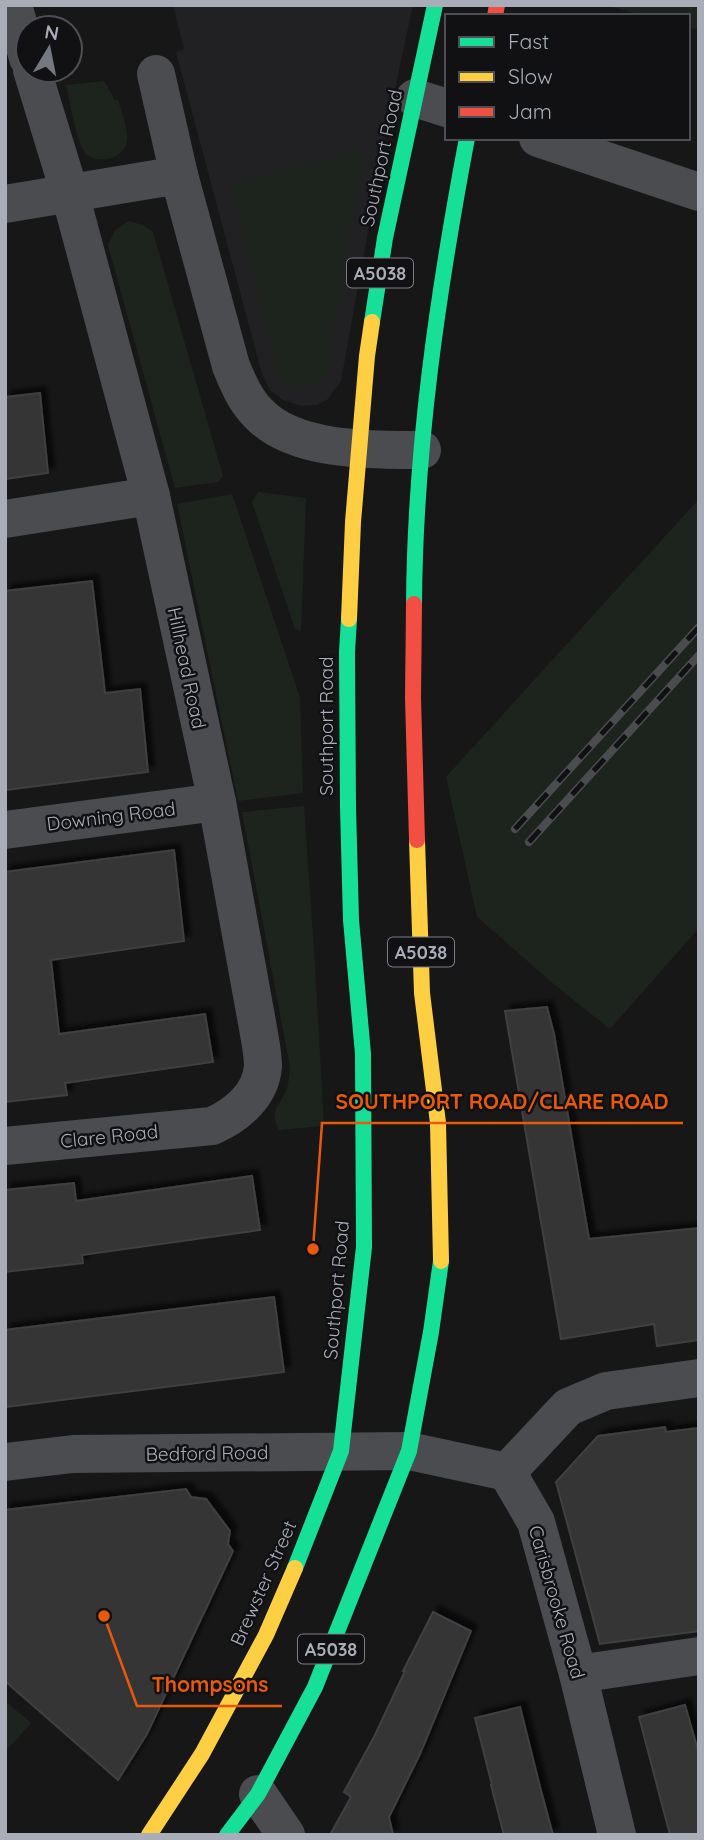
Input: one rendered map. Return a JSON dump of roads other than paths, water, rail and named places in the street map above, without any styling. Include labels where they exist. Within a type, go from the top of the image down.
[{"type":"main road","name":"Southport Road","points":[[341,1451],[364,1247],[363,1054],[351,920],[347,664],[353,522],[367,356],[383,251],[431,103],[435,5]]},
{"type":"main road","name":"A5038","points":[[227,1835],[258,1794],[315,1687],[409,1451],[441,1262],[438,1123],[422,993],[413,698],[414,565],[423,422],[447,246],[467,140]]},
{"type":"main road","name":"Brewster Street","points":[[149,1835],[202,1754],[266,1636],[341,1451]]},
{"type":"street","points":[[156,74],[179,175],[231,366],[244,395],[257,413],[274,427],[299,438],[360,450],[422,450]]},
{"type":"street","name":"Hillhead Road","points":[[36,84],[70,194],[151,496],[217,802],[258,1028],[263,1064],[261,1080],[245,1105],[224,1121],[212,1126]]},
{"type":"street","points":[[544,140],[699,192]]},
{"type":"street","points":[[5,204],[179,175]]},
{"type":"street","points":[[5,519],[151,496]]},
{"type":"street","name":"Downing Road","points":[[5,830],[217,802]]},
{"type":"street","name":"Clare Road","points":[[5,1146],[212,1126]]},
{"type":"street","points":[[409,1451],[507,1472],[568,1407],[606,1391],[699,1378]]},
{"type":"street","name":"Bedford Road","points":[[5,1462],[73,1454],[409,1451]]},
{"type":"street","name":"Carisbrooke Road","points":[[507,1472],[537,1522],[617,1835]]},
{"type":"street","points":[[578,1674],[699,1656]]},
{"type":"street","points":[[258,1794],[286,1835]]},
{"type":"railway","points":[[515,829],[699,627]]},
{"type":"railway","points":[[529,842],[699,655]]},
{"type":"place","name":"SOUTHPORT ROAD/CLARE ROAD","points":[[313,1249]]},
{"type":"place","name":"Thompsons","points":[[104,1616]]}]
